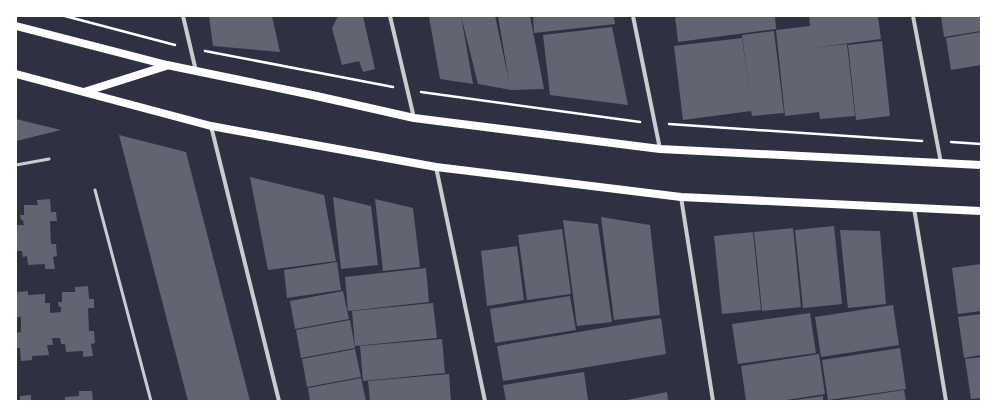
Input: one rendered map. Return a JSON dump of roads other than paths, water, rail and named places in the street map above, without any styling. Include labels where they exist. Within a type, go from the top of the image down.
[{"type":"main road","points":[[16,26],[167,65],[414,118],[660,149],[981,165]]},
{"type":"main road","points":[[84,92],[167,65]]},
{"type":"main road","points":[[16,74],[211,126],[436,167],[681,197],[981,211]]},
{"type":"street","points":[[183,16],[196,71]]},
{"type":"street","points":[[390,16],[414,118]]},
{"type":"street","points":[[633,16],[660,149]]},
{"type":"street","points":[[913,16],[941,164]]},
{"type":"street","points":[[211,126],[279,401]]},
{"type":"street","points":[[436,167],[485,401]]},
{"type":"street","points":[[681,197],[713,401]]},
{"type":"street","points":[[914,208],[946,401]]},
{"type":"lane","points":[[16,165],[50,159]]},
{"type":"lane","points":[[95,190],[151,401]]}]
